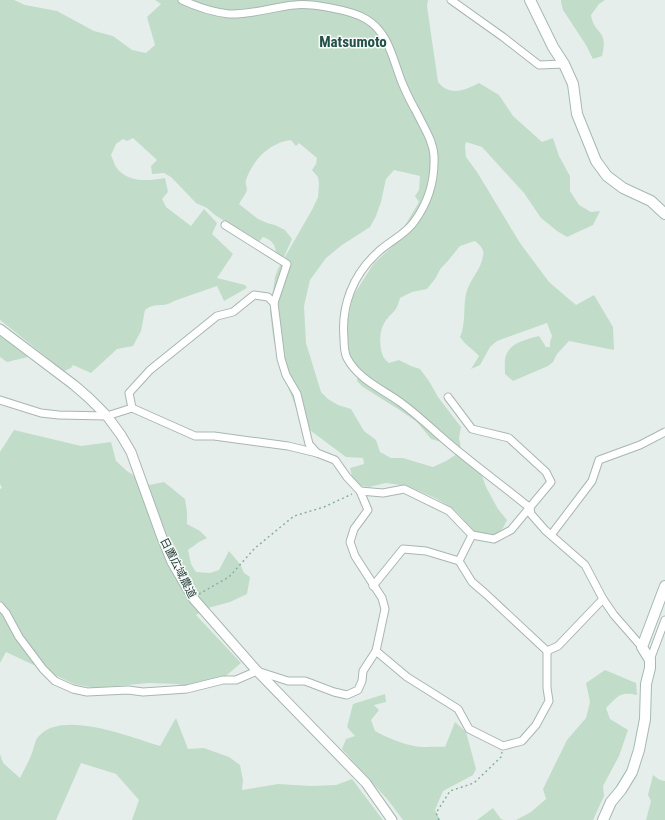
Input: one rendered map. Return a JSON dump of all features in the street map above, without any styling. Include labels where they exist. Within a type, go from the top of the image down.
[{"type":"main road","points":[[530,0],[573,84],[577,114],[596,161],[607,176],[623,188],[651,201],[665,214]]},
{"type":"main road","points":[[603,820],[611,802],[621,790],[632,772],[640,750],[645,719],[646,684],[650,668],[650,660],[642,647],[665,586]]},
{"type":"street","points":[[182,0],[195,6],[231,14],[296,5],[331,8],[354,13],[368,20],[381,32],[394,57],[401,80],[414,109],[430,138],[434,155],[433,175],[428,197],[413,224],[377,253],[357,278],[343,317],[344,346],[347,359],[360,374],[371,383],[400,402],[462,455],[530,508],[531,514],[551,535],[585,565],[603,599],[614,615],[642,647]]},
{"type":"street","points":[[452,0],[539,65],[564,64]]},
{"type":"street","points":[[225,225],[288,264],[274,303],[281,359],[286,375],[297,394],[309,444],[318,453]]},
{"type":"street","points":[[132,408],[129,393],[150,370],[216,316],[233,312],[254,295],[268,297],[274,303]]},
{"type":"street","name":"日置広域農道","points":[[0,328],[74,385],[107,416],[131,452],[172,562],[193,598],[257,671],[366,783],[392,820]]},
{"type":"street","points":[[360,491],[383,493],[404,489],[449,511],[472,535],[494,538],[511,530],[551,482],[546,472],[509,438],[472,429],[448,397]]},
{"type":"street","points":[[0,400],[41,413],[59,415],[107,416],[132,408],[195,436],[214,436],[262,441],[318,453],[334,460],[360,491],[368,510],[354,528],[350,542],[355,556],[382,598],[385,609],[376,651],[363,671],[362,681],[358,690],[347,695],[334,692],[304,680],[288,681],[257,671],[236,680],[223,680],[187,689],[143,692],[128,690],[87,692],[73,689],[55,681],[43,669],[19,637],[6,613],[0,606]]},
{"type":"street","points":[[551,535],[592,481],[599,460],[640,445],[665,432]]},
{"type":"street","points":[[459,561],[472,535]]},
{"type":"street","points":[[374,586],[403,550],[426,551],[459,561],[472,582],[547,651],[547,688],[549,701],[536,725],[522,741],[503,746],[469,729],[458,709],[407,677],[376,651]]},
{"type":"street","points":[[547,651],[558,646],[603,599]]},
{"type":"street","points":[[650,660],[665,620]]},
{"type":"path","points":[[193,598],[229,578],[255,548],[294,516],[324,507],[360,491]]},
{"type":"path","points":[[438,820],[436,813],[450,791],[474,783],[501,757],[503,746]]},
{"type":"green space","points":[[0,0],[14,0],[25,5],[57,11],[94,31],[113,36],[132,50],[146,53],[155,45],[147,17],[161,4],[155,0],[428,0],[427,6],[438,82],[443,87],[453,91],[463,90],[479,83],[499,95],[513,116],[542,142],[553,138],[559,156],[570,176],[570,191],[579,205],[591,212],[600,211],[593,225],[567,237],[541,218],[524,193],[482,147],[466,142],[466,157],[477,172],[520,243],[549,282],[576,305],[594,295],[613,327],[614,350],[569,341],[557,354],[553,362],[548,366],[513,381],[505,374],[505,359],[508,351],[520,342],[539,336],[546,347],[550,347],[552,336],[547,323],[497,341],[490,347],[480,365],[471,369],[479,356],[460,337],[463,327],[466,294],[482,261],[482,248],[475,241],[460,246],[441,268],[427,289],[412,292],[400,298],[395,310],[387,318],[383,325],[380,339],[383,356],[389,363],[399,360],[420,369],[429,381],[438,397],[461,427],[459,438],[461,448],[450,449],[441,442],[431,439],[417,422],[363,387],[357,381],[358,367],[350,356],[347,337],[348,319],[353,296],[374,263],[392,247],[419,202],[415,196],[419,190],[420,176],[394,170],[386,179],[381,202],[370,227],[342,245],[326,258],[310,280],[304,306],[306,343],[321,392],[328,399],[338,405],[351,409],[364,431],[376,440],[380,452],[391,458],[403,458],[433,467],[457,454],[481,473],[486,487],[498,509],[507,520],[503,528],[495,536],[476,533],[469,528],[455,510],[435,498],[407,486],[386,483],[369,487],[362,486],[353,481],[350,468],[364,464],[363,458],[346,457],[307,428],[298,413],[278,361],[270,311],[275,277],[278,269],[318,197],[318,177],[312,170],[316,164],[317,158],[299,143],[296,146],[291,140],[276,144],[257,160],[249,173],[246,181],[247,190],[239,204],[258,219],[285,230],[292,239],[284,257],[277,257],[275,246],[270,240],[263,237],[258,243],[215,215],[207,208],[196,203],[171,177],[164,173],[152,174],[151,166],[157,160],[133,138],[127,141],[123,139],[116,144],[111,155],[116,167],[126,176],[138,180],[165,178],[168,192],[162,199],[166,207],[191,226],[204,209],[217,223],[212,234],[233,254],[217,278],[245,285],[247,288],[224,301],[217,286],[166,305],[149,307],[145,310],[141,331],[133,346],[117,349],[91,373],[73,365],[71,368],[64,371],[0,320]]},
{"type":"green space","points":[[561,0],[605,0],[599,4],[591,15],[595,26],[604,41],[602,56],[593,59],[586,45],[563,10]]},
{"type":"green space","points":[[0,335],[28,357],[7,362],[0,357]]},
{"type":"green space","points":[[14,430],[81,446],[111,442],[116,461],[127,471],[149,485],[164,482],[185,499],[187,524],[200,531],[207,538],[188,550],[191,564],[196,572],[210,573],[219,570],[229,551],[240,564],[244,573],[250,577],[247,594],[230,602],[208,608],[196,615],[241,663],[221,680],[201,689],[177,684],[149,683],[95,688],[74,684],[6,652],[0,663],[0,489],[2,488],[0,484],[0,452]]},
{"type":"green space","points":[[605,670],[636,683],[637,695],[623,694],[606,708],[610,719],[628,730],[619,756],[603,786],[604,796],[593,820],[516,820],[531,812],[546,799],[543,789],[567,740],[586,718],[590,702],[586,683]]},
{"type":"green space","points":[[385,694],[386,702],[374,705],[379,710],[371,720],[375,731],[385,736],[414,746],[445,747],[455,722],[466,732],[476,769],[473,775],[443,791],[435,810],[440,820],[403,820],[388,800],[342,749],[346,739],[355,736],[347,727],[353,704]]},
{"type":"green space","points":[[176,718],[188,749],[204,748],[229,757],[240,765],[243,780],[242,790],[278,784],[311,786],[336,785],[352,779],[383,820],[132,820],[139,800],[116,774],[81,763],[56,820],[0,820],[0,754],[3,763],[20,778],[31,756],[36,739],[50,728],[64,725],[80,725],[116,732],[160,746]]},
{"type":"green space","points":[[653,775],[660,780],[665,781],[665,820],[646,820],[651,801],[648,795]]},
{"type":"green space","points":[[493,808],[501,819],[504,820],[477,820]]},
{"type":"district","name":"Matsumoto","points":[[353,42]]}]
